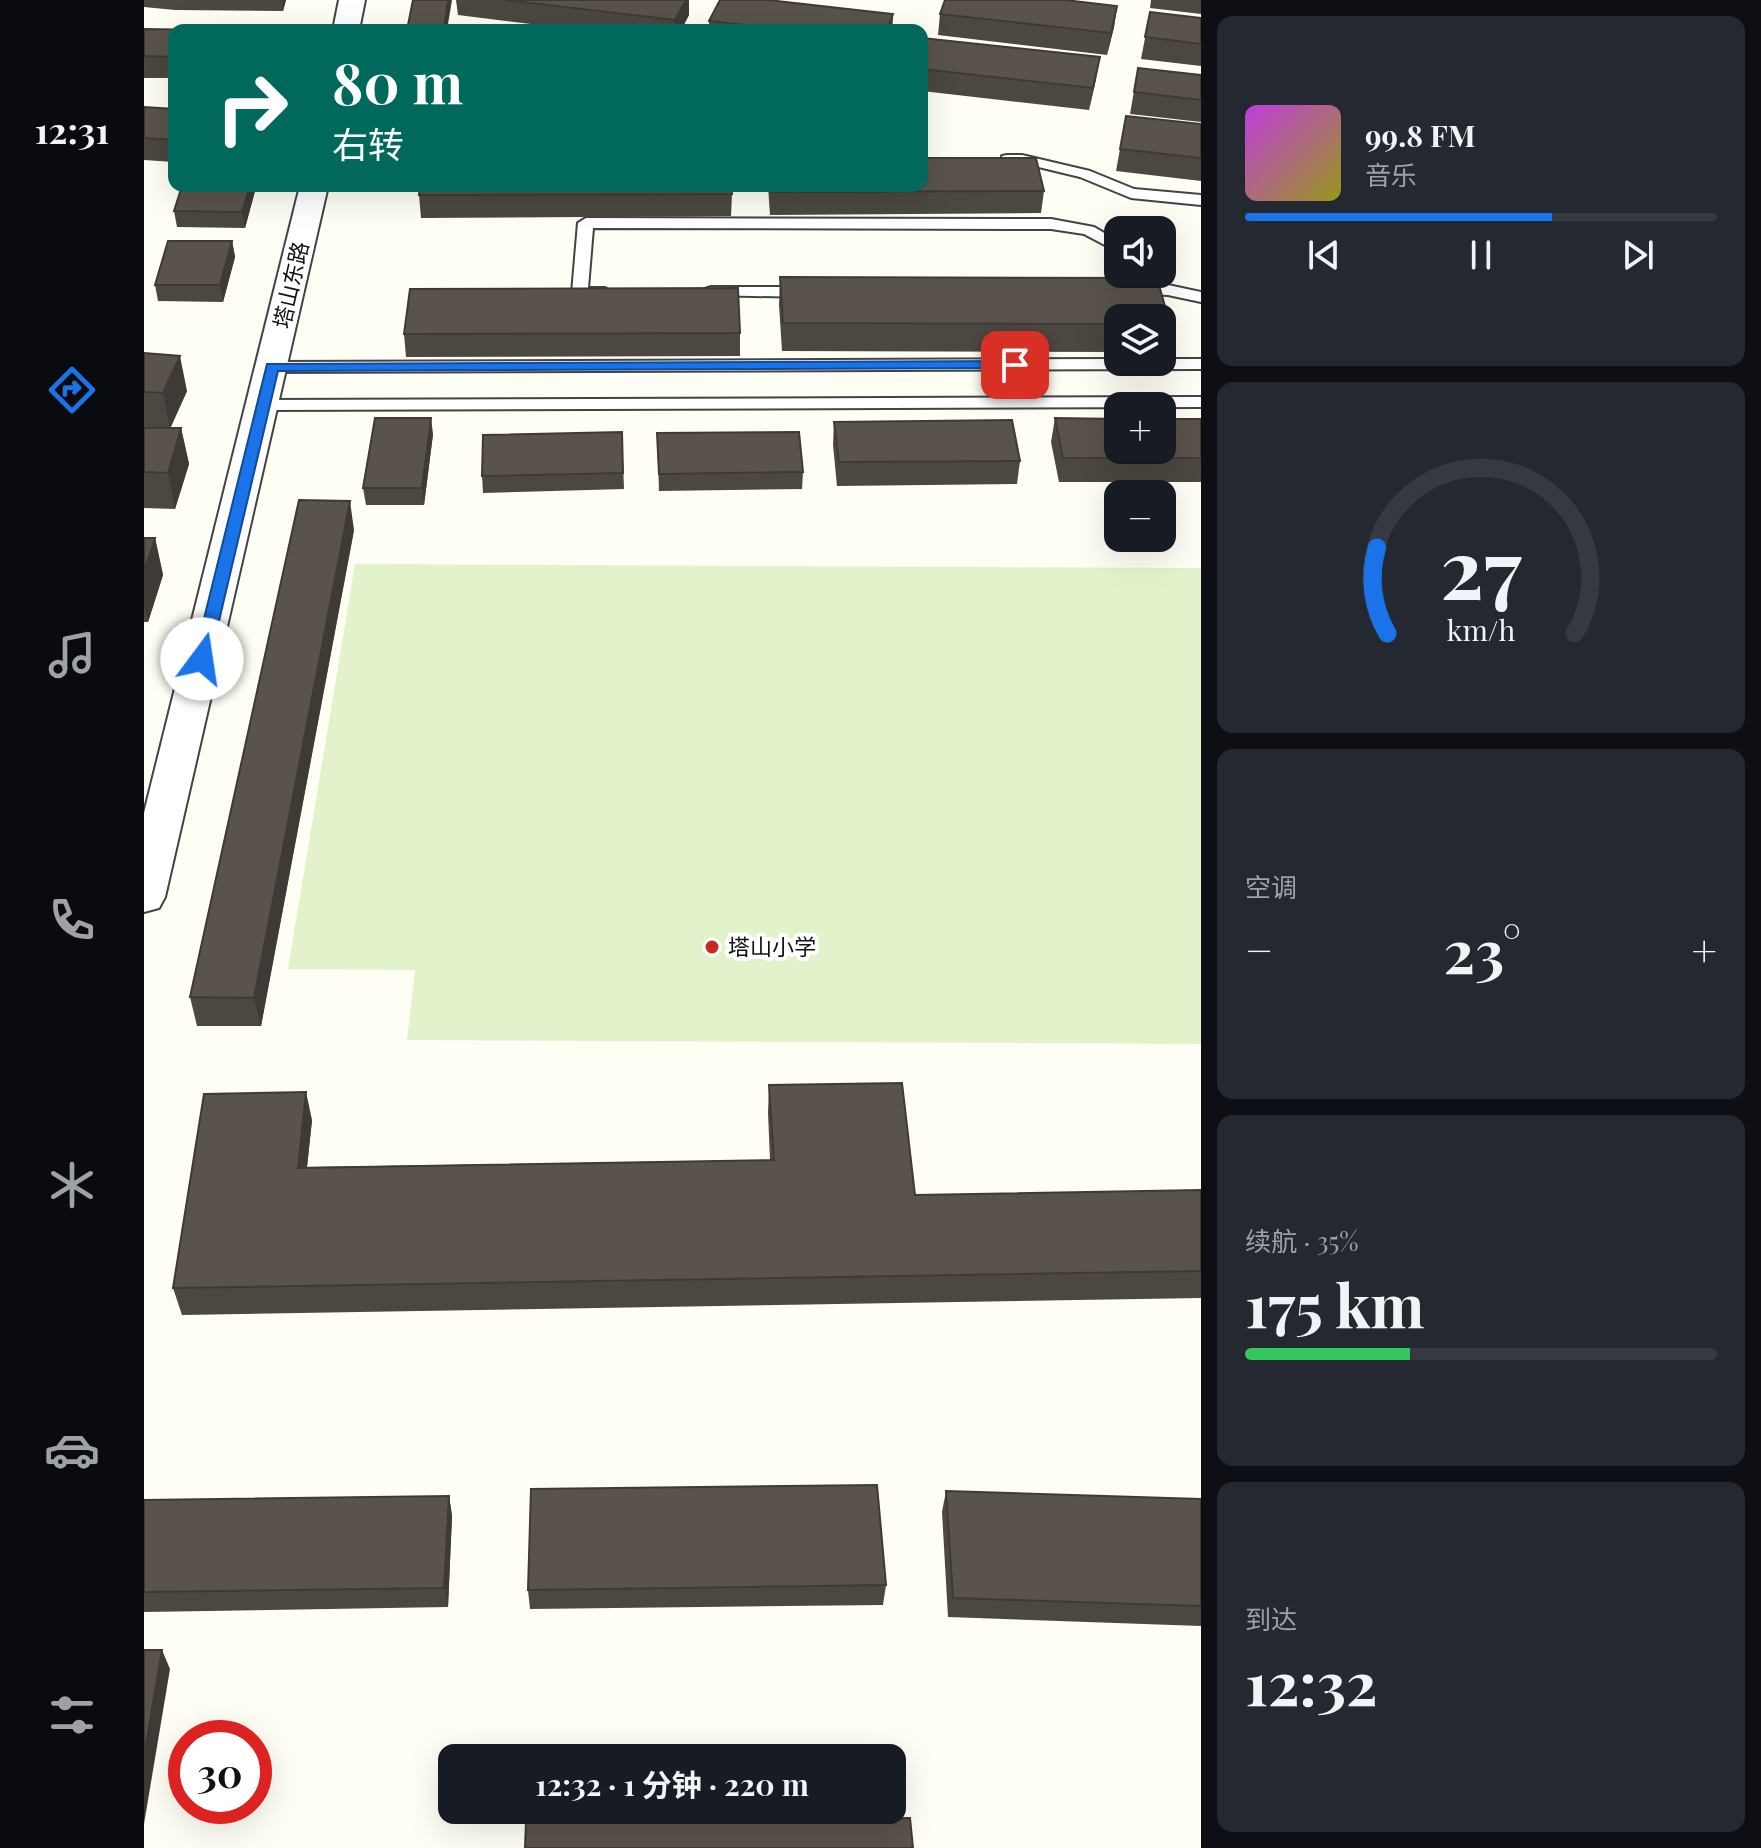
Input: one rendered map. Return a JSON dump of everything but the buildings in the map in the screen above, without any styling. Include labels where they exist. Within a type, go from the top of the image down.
[{"type":"street","points":[[347,24],[352,0]]},
{"type":"street","name":"塔山东路","points":[[144,897],[313,192]]},
{"type":"lane","points":[[994,159],[1022,159],[1085,174],[1131,193],[1201,200]]},
{"type":"lane","points":[[628,293],[580,293],[586,223],[1051,224],[1088,230],[1104,239]]},
{"type":"lane","points":[[1176,278],[1201,290]]},
{"type":"lane","points":[[1120,291],[1168,290],[1201,297]]},
{"type":"lane","points":[[691,293],[818,292]]},
{"type":"lane","points":[[272,367],[1201,364]]},
{"type":"lane","points":[[263,405],[1201,402]]},
{"type":"green space","points":[[355,564],[1201,568],[1201,1044],[407,1040],[415,970],[288,969]]},
{"type":"place","name":"塔山小学","points":[[712,947]]},
{"type":"route","points":[[202,659],[272,367],[1015,365]]}]
